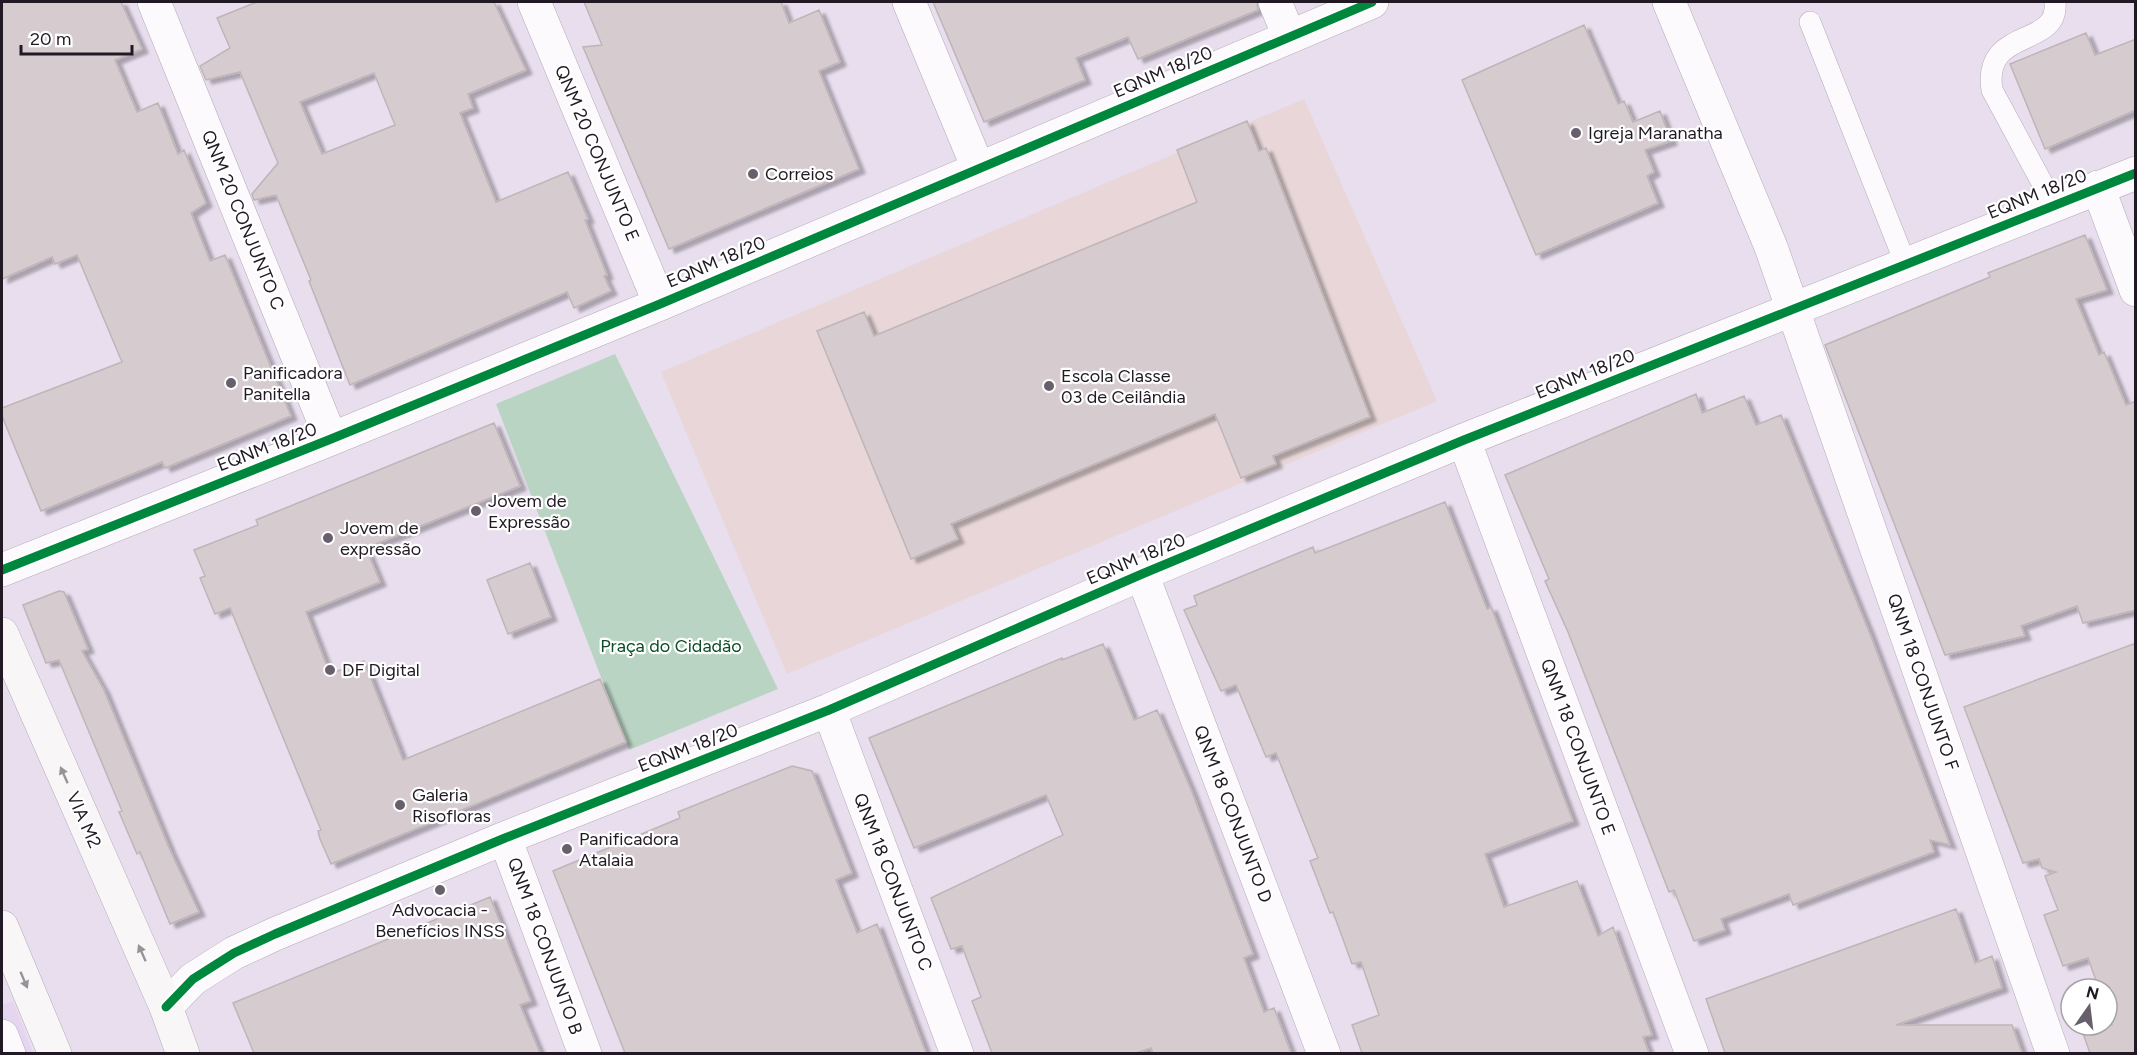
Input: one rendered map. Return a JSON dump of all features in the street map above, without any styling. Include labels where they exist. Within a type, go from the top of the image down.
[{"type":"main road","name":"VIA M2","points":[[2,634],[166,1007],[183,1053]]},
{"type":"main road","points":[[2,927],[55,1053]]},
{"type":"street","name":"QNM 20 CONJUNTO C","points":[[154,2],[331,440]]},
{"type":"street","name":"QNM 20 CONJUNTO E","points":[[534,2],[660,304]]},
{"type":"street","points":[[909,2],[978,168]]},
{"type":"street","points":[[1275,2],[1289,36]]},
{"type":"street","name":"EQNM 18/20","points":[[2,570],[331,440],[660,304],[1372,2]]},
{"type":"street","points":[[1670,2],[1771,247],[1794,311]]},
{"type":"street","name":"EQNM 18/20","points":[[166,1007],[193,979],[234,953],[505,838],[829,710],[1142,574],[1464,440],[1776,315],[1794,311],[2136,173]]},
{"type":"street","points":[[2098,187],[2136,290]]},
{"type":"street","name":"QNM 18 CONJUNTO F","points":[[1794,311],[2053,1053]]},
{"type":"street","name":"QNM 18 CONJUNTO E","points":[[1464,440],[1692,1053]]},
{"type":"street","name":"QNM 18 CONJUNTO D","points":[[1142,574],[1324,1053]]},
{"type":"street","name":"QNM 18 CONJUNTO C","points":[[829,710],[957,1053]]},
{"type":"street","name":"QNM 18 CONJUNTO B","points":[[505,838],[585,1053]]},
{"type":"street","points":[[2,1036],[9,1053]]},
{"type":"lane","points":[[2054,205],[1992,90],[1990,72],[1997,54],[2050,24],[2056,10],[2055,2]]},
{"type":"lane","points":[[1810,22],[1906,265]]},
{"type":"shaded area","name":"Escola Classe 03 de Ceilândia","points":[[1304,99],[1437,401],[787,674],[661,372]]},
{"type":"shaded area","points":[[13,1001],[33,1053],[2,1053],[2,1005]]},
{"type":"green space","name":"Praça do Cidadão","points":[[615,354],[778,689],[629,750],[496,404]]},
{"type":"building","points":[[2,2],[121,2],[142,49],[115,60],[137,112],[158,103],[178,154],[184,150],[206,203],[191,213],[210,261],[225,255],[291,416],[165,468],[162,462],[41,511],[2,416],[2,408],[122,362],[77,255],[55,264],[52,257],[2,279]]},
{"type":"building","points":[[257,2],[494,2],[526,70],[468,94],[473,108],[460,113],[496,202],[568,172],[588,219],[585,220],[611,291],[574,308],[567,292],[350,385],[276,195],[254,200],[252,194],[278,163],[240,72],[206,80],[200,66],[230,48],[217,18]],"holes":[[[374,73],[395,125],[322,154],[300,102]]]},
{"type":"building","points":[[584,2],[781,2],[789,23],[819,10],[840,62],[819,71],[859,169],[669,249],[583,47],[602,45]]},
{"type":"building","points":[[933,2],[1257,2],[1258,10],[1138,59],[1128,37],[1076,58],[1085,80],[984,122]]},
{"type":"building","name":"Igreja Maranatha","points":[[1584,25],[1618,104],[1624,101],[1633,122],[1660,111],[1671,141],[1645,150],[1654,172],[1647,176],[1658,203],[1536,255],[1462,80]]},
{"type":"building","points":[[2086,33],[2095,55],[2136,39],[2136,110],[2045,149],[2010,64]]},
{"type":"building","points":[[1247,121],[1259,151],[1266,148],[1370,417],[1273,456],[1276,464],[1241,478],[1215,414],[951,524],[958,539],[911,559],[817,331],[864,312],[874,336],[1197,202],[1177,150]]},
{"type":"building","points":[[2085,235],[2107,290],[2076,299],[2099,355],[2104,352],[2126,405],[2136,401],[2136,610],[2083,623],[2077,606],[2021,626],[2025,636],[1945,655],[1825,345],[1990,277],[1988,273]]},
{"type":"building","points":[[1696,394],[1702,413],[1744,396],[1756,425],[1781,415],[1870,634],[1950,845],[1930,840],[1934,852],[1793,905],[1789,894],[1721,919],[1725,930],[1694,941],[1674,890],[1669,892],[1568,632],[1545,581],[1549,579],[1505,475]]},
{"type":"building","points":[[494,423],[520,486],[366,548],[380,582],[306,612],[330,674],[364,661],[403,760],[600,679],[626,742],[331,864],[320,839],[318,831],[321,830],[230,608],[215,614],[200,578],[205,576],[194,550],[258,525],[256,520]]},
{"type":"building","points":[[1445,502],[1487,609],[1491,607],[1573,821],[1485,854],[1504,907],[1577,881],[1598,936],[1613,927],[1652,1035],[1643,1037],[1649,1053],[1362,1053],[1352,1025],[1379,1015],[1361,962],[1352,964],[1333,912],[1330,913],[1310,861],[1318,858],[1276,753],[1266,757],[1236,685],[1221,691],[1184,610],[1197,605],[1194,596],[1313,547],[1315,553]]},
{"type":"building","points":[[530,563],[551,617],[508,634],[487,580]]},
{"type":"building","points":[[59,591],[64,592],[88,649],[82,651],[104,690],[170,850],[199,912],[170,924],[140,852],[137,854],[119,812],[122,811],[59,660],[46,663],[23,605]]},
{"type":"building","points":[[2136,643],[2136,1053],[2090,1053],[2084,1037],[2119,1037],[2119,977],[2095,977],[2088,958],[2063,966],[2044,915],[2058,910],[2045,876],[2056,872],[2042,868],[2039,859],[2023,863],[1964,707]]},
{"type":"building","points":[[1103,644],[1134,720],[1157,710],[1192,792],[1253,954],[1244,958],[1264,1012],[1274,1008],[1291,1053],[1153,1053],[1151,1048],[1136,1053],[992,1053],[972,1001],[981,997],[962,946],[951,949],[931,898],[1063,835],[1046,795],[914,848],[869,738],[1062,658],[1062,660]]},
{"type":"building","points":[[792,766],[812,771],[852,873],[836,880],[857,933],[877,924],[926,1053],[625,1053],[553,871],[680,818],[678,812]]},
{"type":"building","points":[[490,897],[531,1001],[520,1005],[540,1053],[254,1053],[233,1003]]},
{"type":"building","points":[[1956,909],[1975,963],[1992,956],[2002,988],[1896,1025],[2012,1025],[2022,1053],[1725,1053],[1706,999]]},
{"type":"cycle path","points":[[2,570],[331,439],[660,304],[1372,2]]},
{"type":"cycle path","points":[[166,1007],[193,979],[234,953],[275,934],[505,838],[829,710],[1142,574],[1464,440],[2136,173]]},
{"type":"place","name":"Igreja Maranatha","points":[[1576,133]]},
{"type":"place","name":"Correios","points":[[753,174]]},
{"type":"place","name":"Panificadora Panitella","points":[[231,383]]},
{"type":"place","name":"Escola Classe 03 de Ceilândia","points":[[1049,386]]},
{"type":"place","name":"Jovem de Expressão","points":[[476,511]]},
{"type":"place","name":"Jovem de expressão","points":[[328,538]]},
{"type":"place","name":"DF Digital","points":[[330,670]]},
{"type":"place","name":"Galeria Risofloras","points":[[400,805]]},
{"type":"place","name":"Panificadora Atalaia","points":[[567,849]]},
{"type":"place","name":"Advocacia - Benefícios INSS","points":[[440,890]]}]
